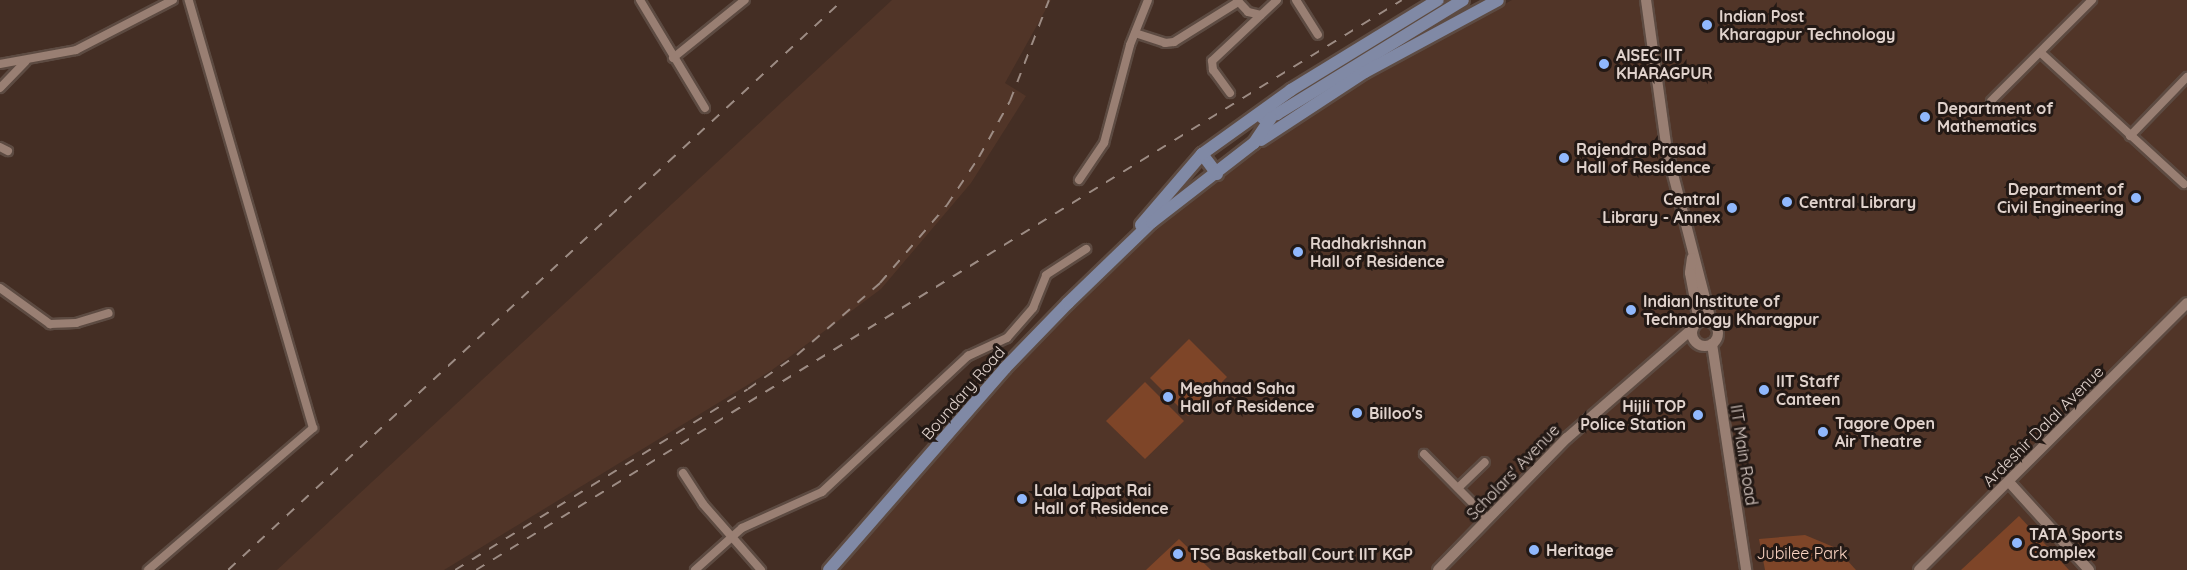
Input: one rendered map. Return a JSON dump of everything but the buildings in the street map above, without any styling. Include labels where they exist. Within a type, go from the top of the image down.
[{"type":"main road","name":"Boundary Road","points":[[1128,243],[1169,188],[1202,154],[1251,118],[1438,0]]},
{"type":"main road","points":[[1254,143],[1274,116],[1463,0]]},
{"type":"main road","points":[[1254,143],[1365,72],[1498,0]]},
{"type":"main road","points":[[1251,118],[1274,116]]},
{"type":"main road","name":"Boundary Road","points":[[829,570],[1005,368],[1128,243],[1254,143]]},
{"type":"main road","points":[[1202,154],[1217,174]]},
{"type":"street","points":[[0,64],[76,50],[173,0]]},
{"type":"street","points":[[148,570],[313,428],[189,0]]},
{"type":"street","points":[[640,0],[705,108]]},
{"type":"street","points":[[673,58],[746,0]]},
{"type":"street","points":[[1079,180],[1104,142],[1135,33],[1148,0]]},
{"type":"street","points":[[1230,93],[1213,70],[1212,61],[1277,0]]},
{"type":"street","points":[[1296,0],[1318,35]]},
{"type":"street","points":[[1646,0],[1666,152],[1692,258],[1690,273],[1701,324],[1697,343],[1712,344]]},
{"type":"street","points":[[1991,101],[2092,0]]},
{"type":"street","points":[[1135,33],[1166,43],[1174,42],[1238,1],[1248,12],[1261,15]]},
{"type":"street","points":[[2041,53],[2184,184]]},
{"type":"street","points":[[0,88],[26,61]]},
{"type":"street","points":[[2130,136],[2187,77]]},
{"type":"street","points":[[695,570],[729,537],[822,492],[969,356],[1014,332],[1034,308],[1046,275],[1086,249]]},
{"type":"street","points":[[0,288],[50,324],[76,322],[109,313]]},
{"type":"street","name":"Ardeshir Dalal Avenue","points":[[1919,570],[2187,303]]},
{"type":"street","name":"IIT Main Road","points":[[1701,324],[1718,334],[1712,344],[1746,570]]},
{"type":"street","name":"Scholars' Avenue","points":[[1438,570],[1567,438],[1701,324]]},
{"type":"street","points":[[1424,454],[1488,519]]},
{"type":"street","points":[[1458,488],[1485,462]]},
{"type":"street","points":[[683,473],[729,537],[758,569]]},
{"type":"street","points":[[2009,482],[2089,570]]},
{"type":"shaded area","points":[[892,0],[1051,0],[1005,83],[1026,96],[971,183],[881,289],[772,370],[444,570],[277,570]]},
{"type":"shaded area","name":"Indian Institute of Technology Kharagpur","points":[[1512,0],[2187,0],[2187,570],[835,570],[1014,365],[1128,257],[1129,249],[1161,220],[1326,101]]},
{"type":"green space","points":[[1189,339],[1227,377],[1188,416],[1150,378]]},
{"type":"green space","points":[[1145,382],[1184,421],[1145,459],[1106,421]]},
{"type":"green space","name":"TATA Sports Complex","points":[[2019,516],[2069,570],[1961,570]]},
{"type":"green space","name":"Jubilee Park","points":[[1805,535],[1836,548],[1856,570],[1765,570],[1759,539]]},
{"type":"green space","name":"TSG Basketball Court IIT KGP","points":[[1179,539],[1211,570],[1146,570]]},
{"type":"railway","points":[[228,570],[843,0]]},
{"type":"railway","points":[[455,570],[748,389],[797,355],[880,283],[947,205],[979,157],[1010,101],[1049,0]]},
{"type":"railway","points":[[476,570],[1402,0]]},
{"type":"place","name":"Indian Post Kharagpur Technology","points":[[1707,25]]},
{"type":"place","name":"AISEC IIT KHARAGPUR","points":[[1604,64]]},
{"type":"place","name":"Department of Mathematics","points":[[1925,117]]},
{"type":"place","name":"Rajendra Prasad Hall of Residence","points":[[1564,158]]},
{"type":"place","name":"Department of Civil Engineering","points":[[2136,198]]},
{"type":"place","name":"Central Library","points":[[1787,202]]},
{"type":"place","name":"Central Library - Annex","points":[[1732,208]]},
{"type":"place","name":"Radhakrishnan Hall of Residence","points":[[1298,252]]},
{"type":"place","name":"Indian Institute of Technology Kharagpur","points":[[1631,310]]},
{"type":"place","name":"IIT Staff Canteen","points":[[1764,390]]},
{"type":"place","name":"Meghnad Saha Hall of Residence","points":[[1168,397]]},
{"type":"place","name":"Billoo's","points":[[1357,413]]},
{"type":"place","name":"Hijli TOP Police Station","points":[[1698,415]]},
{"type":"place","name":"Tagore Open Air Theatre","points":[[1823,432]]},
{"type":"place","name":"Lala Lajpat Rai Hall of Residence","points":[[1022,499]]},
{"type":"place","name":"TATA Sports Complex","points":[[2017,543]]},
{"type":"place","name":"Heritage","points":[[1534,550]]},
{"type":"place","name":"TSG Basketball Court IIT KGP","points":[[1178,554]]}]
